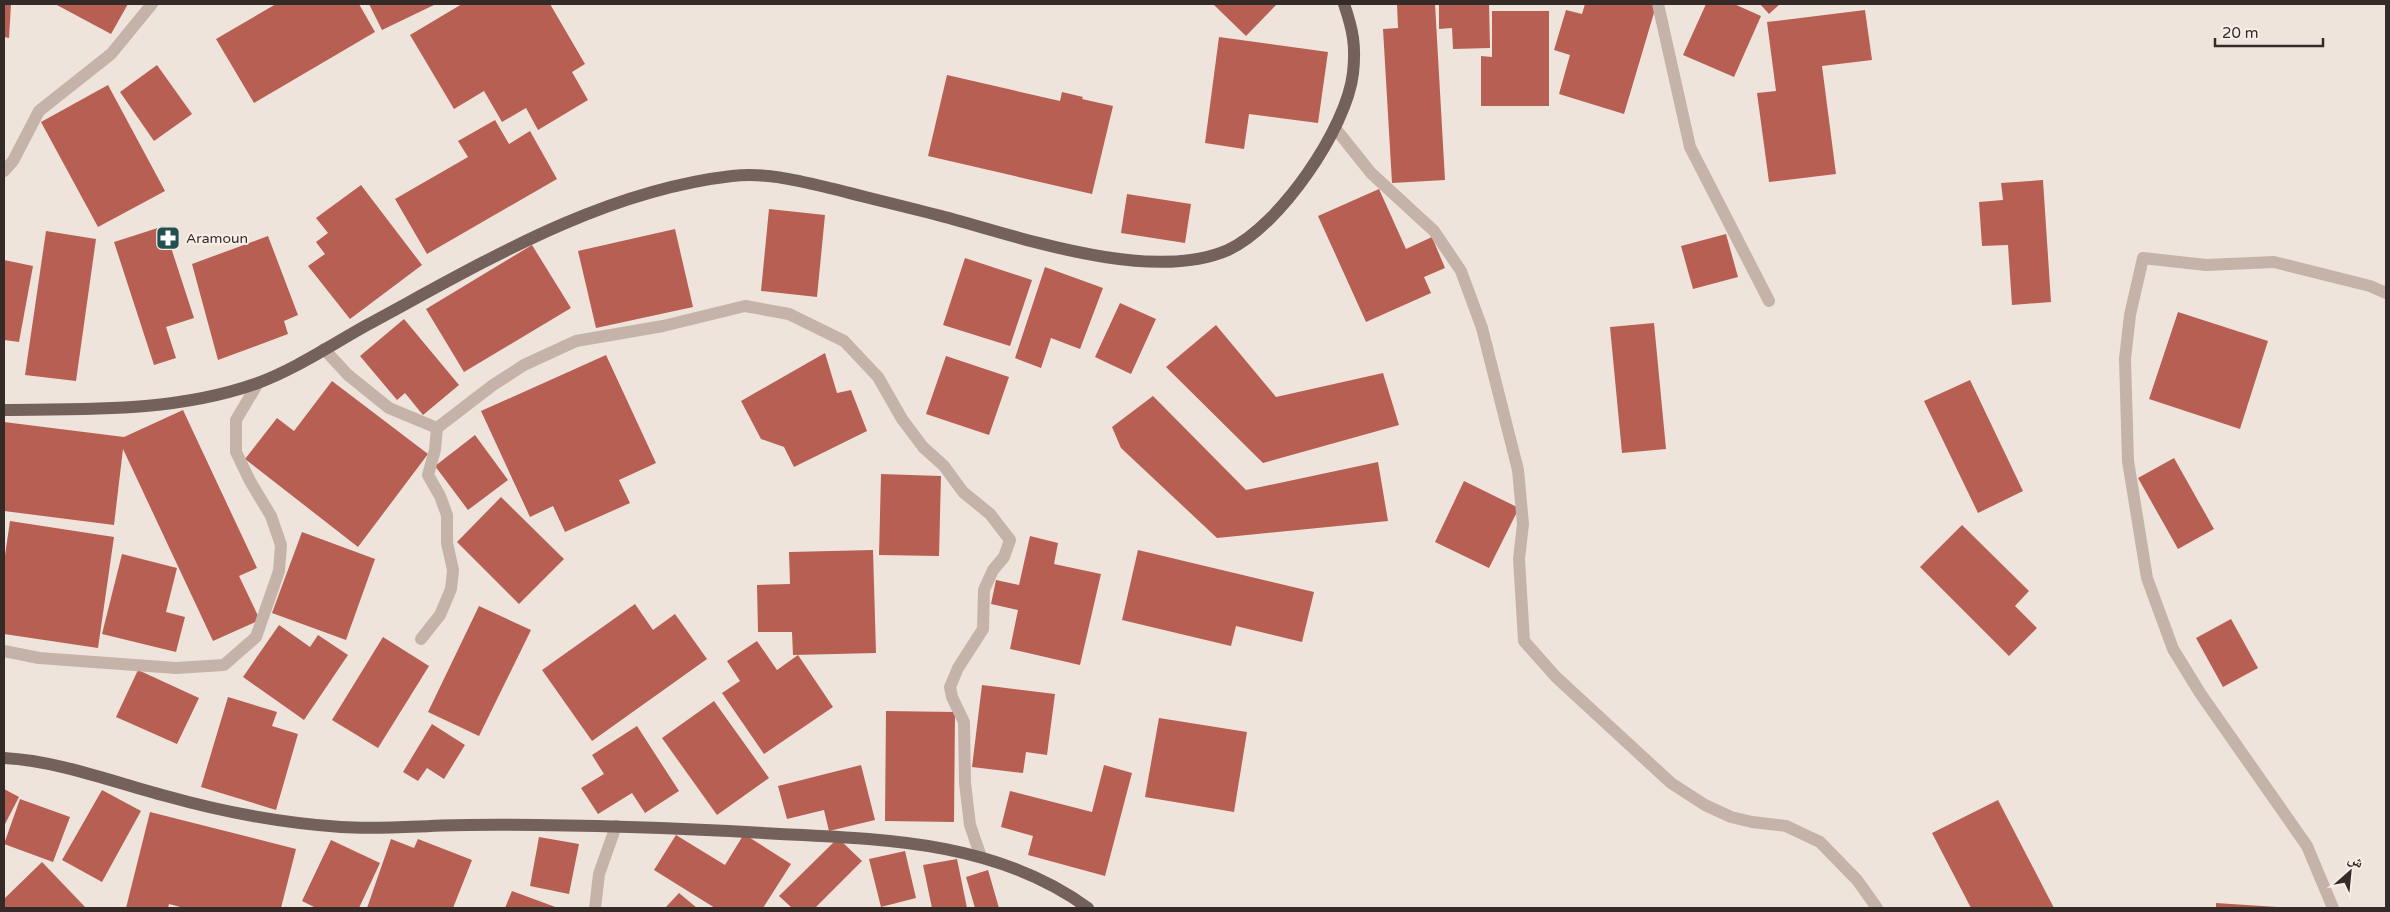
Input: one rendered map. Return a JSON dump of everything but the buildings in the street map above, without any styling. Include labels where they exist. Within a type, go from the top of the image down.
[{"type":"main road","points":[[4,410],[96,409],[162,405],[218,395],[258,383],[425,294],[586,213],[668,188],[737,175],[766,175],[799,180],[889,202],[1036,243],[1138,260],[1200,259],[1231,249],[1276,211],[1304,180],[1336,128],[1346,104],[1353,76],[1354,32],[1344,4]]},
{"type":"main road","points":[[4,758],[63,768],[168,797],[264,819],[343,828],[468,825],[616,826],[865,838],[925,844],[1006,864],[1046,882],[1088,908]]},
{"type":"street","points":[[4,170],[13,161],[39,110],[111,54],[152,4]]},
{"type":"street","points":[[1658,4],[1690,147],[1768,301]]},
{"type":"street","points":[[1336,128],[1371,173],[1434,231],[1461,270],[1482,328],[1518,470],[1518,490],[1523,524],[1519,559],[1524,641],[1556,677],[1677,787],[1705,806],[1731,817],[1752,822],[1786,826],[1820,842],[1857,880],[1877,908]]},
{"type":"street","points":[[2333,908],[2307,846],[2200,693],[2173,649],[2156,609],[2147,578],[2128,461],[2125,359],[2130,315],[2143,258],[2206,265],[2274,262],[2370,286],[2386,293]]},
{"type":"street","points":[[421,639],[440,615],[451,589],[453,570],[447,542],[446,515],[440,496],[428,475],[435,450],[437,428],[493,385],[524,365],[576,341],[663,326],[745,306],[789,314],[844,341],[878,377],[902,419],[923,447],[944,466],[963,492],[990,514],[1010,540],[1004,556],[993,570],[984,590],[983,628],[958,668],[950,687],[952,697],[964,722],[965,783],[970,825],[981,857]]},
{"type":"street","points":[[324,349],[348,375],[389,408],[437,428]]},
{"type":"street","points":[[4,651],[39,658],[176,668],[224,665],[256,637],[279,571],[281,545],[271,516],[250,481],[236,452],[236,420],[258,383]]},
{"type":"street","points":[[595,908],[598,874],[616,826]]},
{"type":"place","name":"Aramoun","points":[[168,238]]}]
